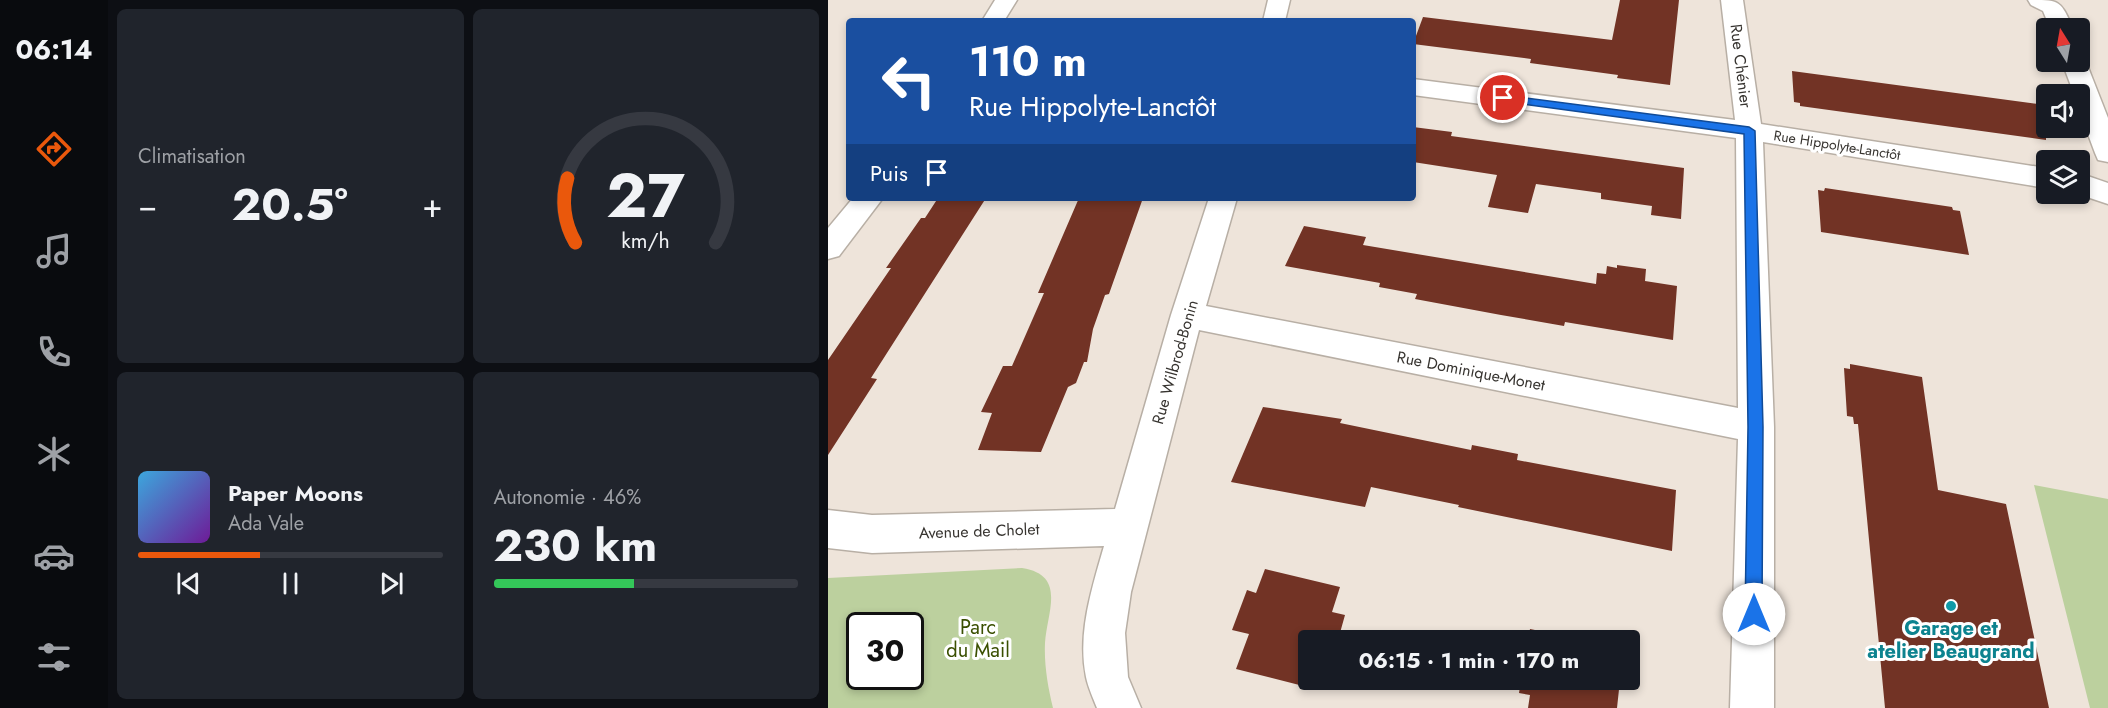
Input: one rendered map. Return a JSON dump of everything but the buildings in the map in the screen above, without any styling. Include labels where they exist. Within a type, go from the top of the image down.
[{"type":"street","points":[[995,18],[1006,0]]},
{"type":"street","points":[[1275,18],[1279,0]]},
{"type":"street","name":"Rue Chénier","points":[[1732,0],[1749,131],[1756,427],[1752,708]]},
{"type":"street","points":[[2039,0],[2053,7],[2057,18]]},
{"type":"street","points":[[2078,72],[2108,153]]},
{"type":"street","name":"Rue Hippolyte-Lanctôt","points":[[1416,87],[1749,131],[2036,176]]},
{"type":"street","points":[[2090,187],[2108,194]]},
{"type":"street","points":[[828,248],[867,201]]},
{"type":"street","name":"Rue Wilbrod-Bonin","points":[[1119,708],[1107,677],[1104,633],[1112,592],[1187,315],[1222,201]]},
{"type":"street","name":"Rue Dominique-Monet","points":[[1187,315],[1756,427]]},
{"type":"street","name":"Avenue de Cholet","points":[[828,529],[872,534],[1130,527]]},
{"type":"green space","points":[[2034,485],[2108,499],[2108,708],[2090,708]]},
{"type":"green space","name":"Parc du Mail","points":[[1022,568],[1036,572],[1045,578],[1050,587],[1051,596],[1045,651],[1053,708],[828,708],[828,578]]},
{"type":"place","name":"Garage et atelier Beaugrand","points":[[1951,606]]},
{"type":"route","points":[[1503,98],[1749,131],[1756,427],[1754,614]]}]
